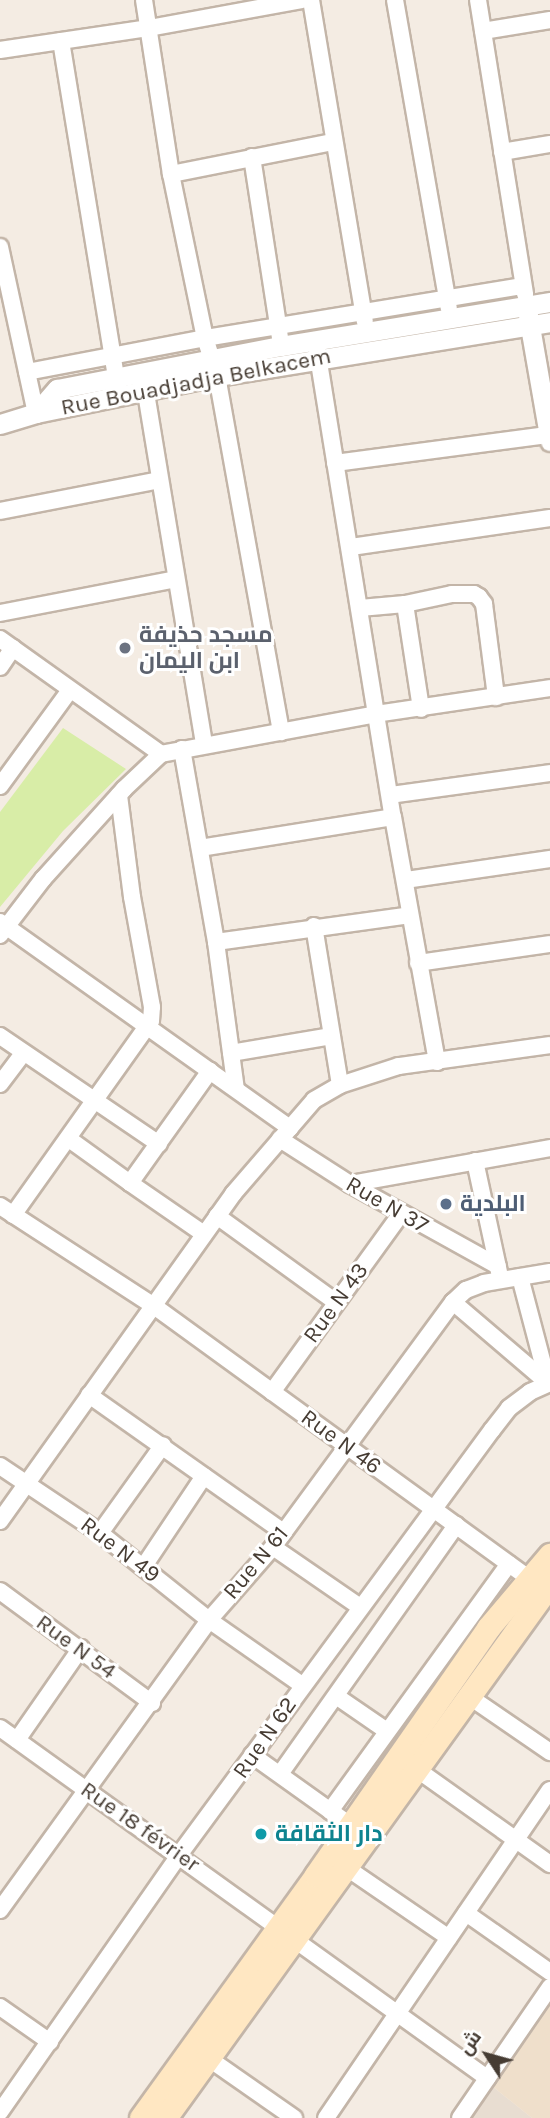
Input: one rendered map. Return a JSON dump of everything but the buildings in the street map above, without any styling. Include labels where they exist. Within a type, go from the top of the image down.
[{"type":"main road","points":[[141,2118],[286,1931],[344,1867],[543,1586],[550,1555]]},
{"type":"main road","points":[[165,2118],[208,2058],[350,1825],[488,1628],[543,1586]]},
{"type":"street","points":[[144,0],[171,174],[205,338],[214,368],[281,732]]},
{"type":"street","points":[[0,50],[149,28],[301,0]]},
{"type":"street","points":[[311,0],[365,322]]},
{"type":"street","points":[[395,0],[451,318]]},
{"type":"street","points":[[335,463],[550,438],[478,0]]},
{"type":"street","points":[[483,31],[550,20]]},
{"type":"street","points":[[61,41],[120,396]]},
{"type":"street","points":[[171,174],[333,142]]},
{"type":"street","points":[[502,152],[550,144]]},
{"type":"street","points":[[252,157],[280,337]]},
{"type":"street","points":[[0,424],[36,413],[1,255]]},
{"type":"street","points":[[27,372],[205,338],[280,337],[365,322],[447,298],[523,286]]},
{"type":"street","name":"Rue Bouadjadja Belkacem","points":[[36,413],[57,388],[116,376],[144,381],[317,349],[528,316],[550,302]]},
{"type":"street","name":"Rue Bouadjadja Belkacem","points":[[214,368],[280,337],[317,349],[365,322],[528,316],[550,322]]},
{"type":"street","points":[[317,349],[393,817],[437,1062]]},
{"type":"street","points":[[144,381],[204,745]]},
{"type":"street","name":"Rue Bouadjadja Belkacem","points":[[36,413],[120,396],[144,381]]},
{"type":"street","points":[[0,511],[159,480]]},
{"type":"street","points":[[351,547],[550,518]]},
{"type":"street","points":[[0,613],[176,579]]},
{"type":"street","points":[[360,608],[405,604],[452,594],[474,594],[479,597],[484,604],[496,697]]},
{"type":"street","points":[[405,604],[421,709]]},
{"type":"street","points":[[0,667],[7,643],[161,754]]},
{"type":"street","points":[[2,928],[119,795],[161,754],[376,714],[550,688]]},
{"type":"street","points":[[0,786],[70,690]]},
{"type":"street","points":[[182,749],[216,942],[236,1089]]},
{"type":"street","points":[[390,795],[550,773]]},
{"type":"street","points":[[6,1210],[69,1139],[148,1028],[152,1006],[132,897],[119,795]]},
{"type":"street","points":[[200,848],[393,817]]},
{"type":"street","points":[[406,880],[550,859]]},
{"type":"street","points":[[216,942],[314,926],[410,915]]},
{"type":"street","points":[[314,926],[340,1084]]},
{"type":"street","name":"Rue N 37","points":[[2,928],[236,1089],[285,1133],[350,1184],[499,1273]]},
{"type":"street","points":[[418,963],[550,944]]},
{"type":"street","points":[[0,1036],[159,1144]]},
{"type":"street","points":[[231,1053],[332,1036]]},
{"type":"street","points":[[0,1521],[217,1216],[314,1100],[340,1084],[399,1066],[550,1045]]},
{"type":"street","points":[[0,1084],[23,1053]]},
{"type":"street","points":[[130,1183],[210,1071]]},
{"type":"street","points":[[69,1139],[204,1234]]},
{"type":"street","points":[[350,1184],[550,1148]]},
{"type":"street","points":[[475,1161],[499,1273]]},
{"type":"street","name":"Rue N 46","points":[[6,1210],[154,1306],[543,1586]]},
{"type":"street","name":"Rue N 43","points":[[272,1392],[401,1214]]},
{"type":"street","points":[[217,1216],[336,1302]]},
{"type":"street","name":"Rue N 61","points":[[0,1910],[152,1703],[209,1620],[273,1547],[453,1301],[466,1290],[499,1273],[520,1277],[550,1272]]},
{"type":"street","points":[[520,1277],[549,1383]]},
{"type":"street","points":[[453,1301],[549,1383]]},
{"type":"street","name":"Rue N 62","points":[[0,2112],[179,1855],[433,1509],[509,1409],[530,1392],[549,1383]]},
{"type":"street","points":[[89,1395],[283,1532]]},
{"type":"street","points":[[100,1533],[163,1445]]},
{"type":"street","name":"Rue N 49","points":[[0,1466],[100,1533],[209,1620],[302,1685]]},
{"type":"street","points":[[144,1566],[204,1476]]},
{"type":"street","points":[[280,1774],[456,1525]]},
{"type":"street","points":[[273,1547],[360,1606]]},
{"type":"street","points":[[330,1811],[509,1564]]},
{"type":"street","name":"Rue N 54","points":[[0,1591],[81,1648],[152,1703]]},
{"type":"street","points":[[17,1740],[81,1648]]},
{"type":"street","points":[[467,1695],[550,1752]]},
{"type":"street","points":[[337,1696],[387,1731]]},
{"type":"street","name":"Rue 18 février","points":[[0,1728],[487,2078]]},
{"type":"street","points":[[252,1755],[350,1825]]},
{"type":"street","points":[[415,1768],[550,1864]]},
{"type":"street","points":[[326,2118],[550,1790]]},
{"type":"street","points":[[344,1867],[449,1938]]},
{"type":"street","points":[[466,1913],[550,1972]]},
{"type":"street","points":[[460,2118],[550,1987]]},
{"type":"street","points":[[0,2007],[50,2042]]},
{"type":"street","points":[[208,2058],[292,2117]]},
{"type":"shaded area","points":[[550,1995],[550,2118],[532,2118],[487,2082]]},
{"type":"shaded area","points":[[487,2082],[532,2118],[463,2118]]},
{"type":"green space","points":[[63,728],[126,769],[63,831],[0,907],[0,812]]},
{"type":"place","name":"مسجد حذيفة ابن اليمان","points":[[125,648]]},
{"type":"place","name":"البلدية","points":[[446,1204]]},
{"type":"place","name":"دار الثقافة","points":[[261,1834]]}]
